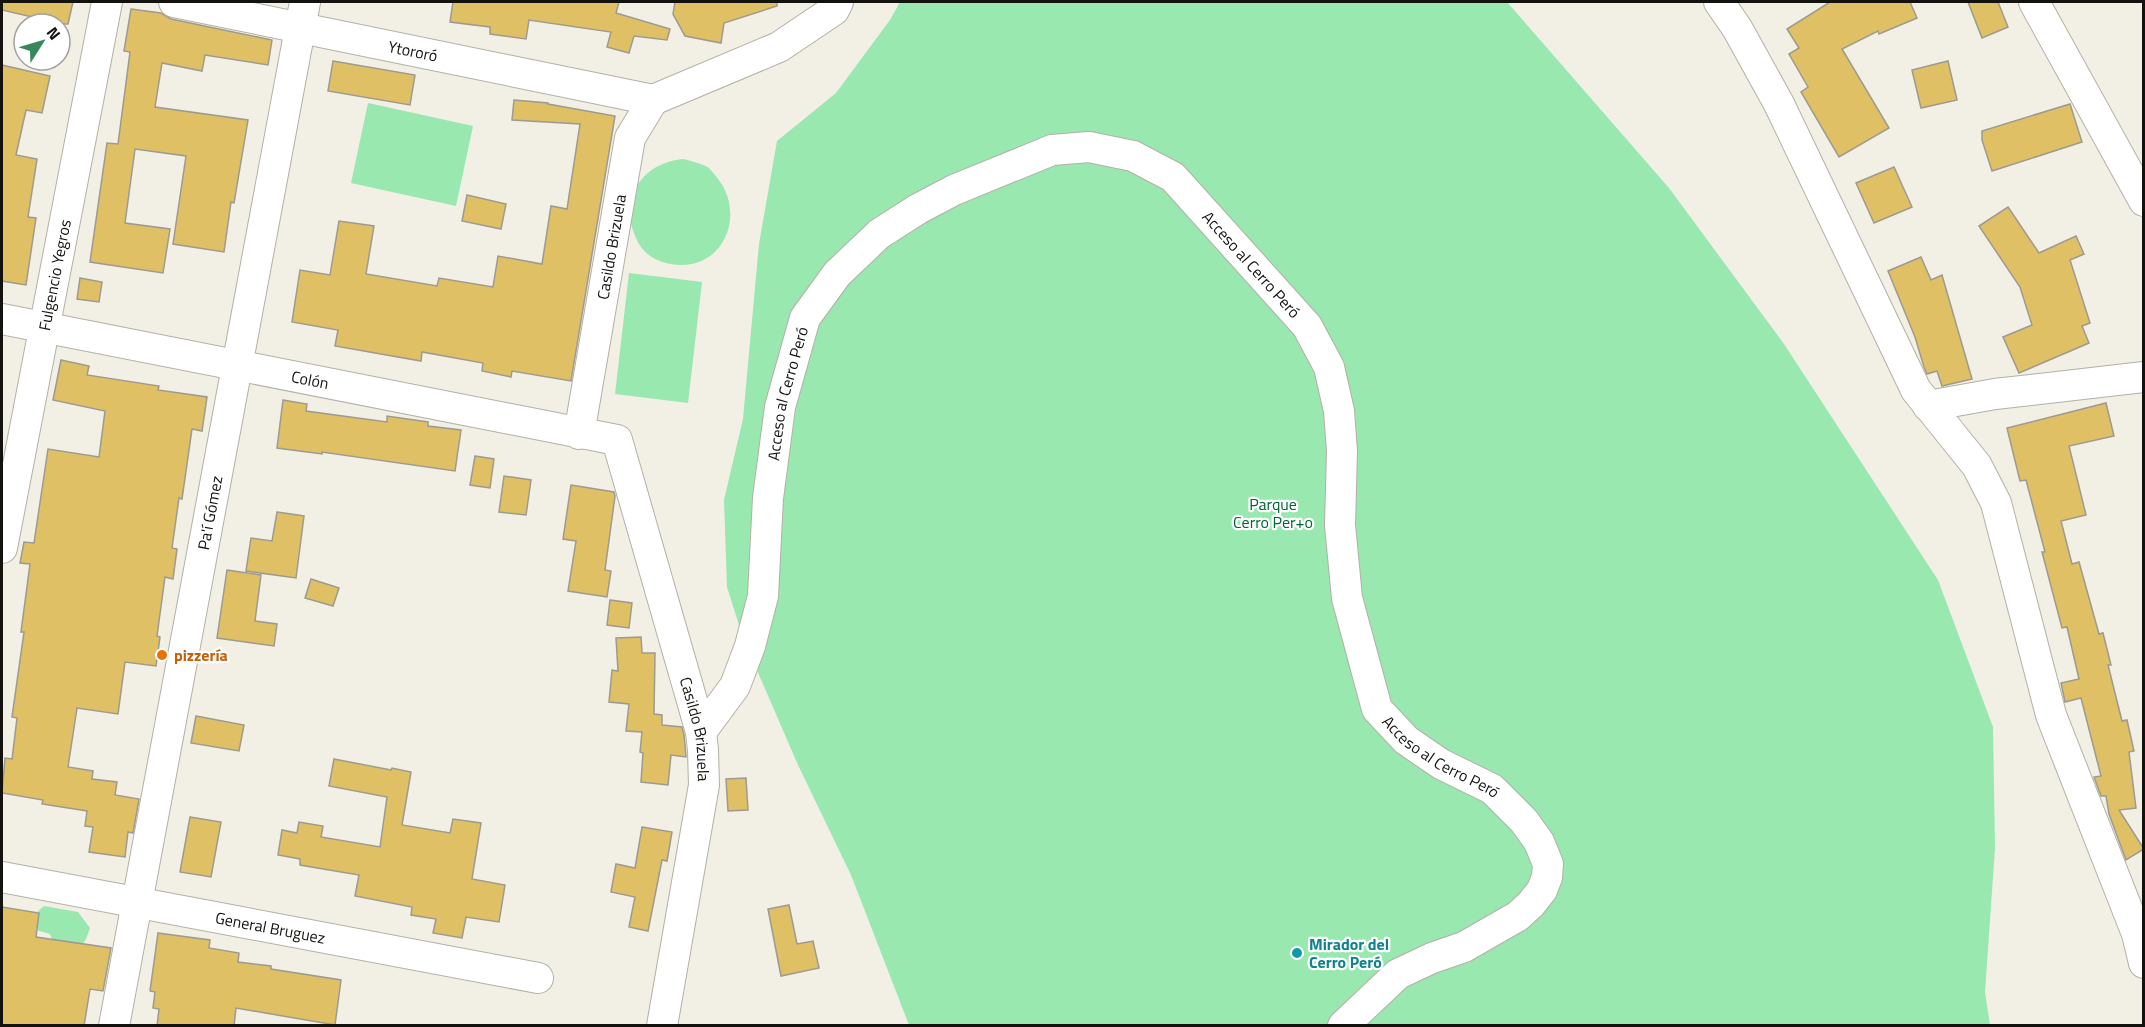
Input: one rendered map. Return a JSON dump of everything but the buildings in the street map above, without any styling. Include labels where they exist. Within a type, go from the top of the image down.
[{"type":"street","name":"Fulgencio Yegros","points":[[2,549],[107,2]]},
{"type":"street","name":"Ytororó","points":[[174,2],[302,14],[653,100]]},
{"type":"street","points":[[653,100],[779,47],[834,10],[838,2]]},
{"type":"street","points":[[1719,2],[1737,28],[1779,104],[1916,390],[1977,466],[1996,503],[2051,715],[2132,923],[2144,963]]},
{"type":"street","points":[[2034,2],[2144,201]]},
{"type":"street","name":"Pa'í Gómez","points":[[114,1026],[302,14]]},
{"type":"street","name":"Casildo Brizuela","points":[[579,434],[630,138],[653,100]]},
{"type":"street","name":"Acceso al Cerro Peró","points":[[701,732],[735,686],[750,646],[763,596],[768,498],[780,407],[805,318],[837,274],[879,234],[918,209],[954,190],[1052,150],[1089,147],[1133,156],[1173,177],[1307,326],[1329,367],[1339,411],[1342,451],[1340,525],[1347,598],[1377,709],[1406,741],[1440,764],[1492,789],[1509,804],[1539,842],[1548,864],[1547,877],[1542,890],[1518,916],[1464,947],[1432,958],[1398,974],[1343,1026]]},
{"type":"street","name":"Colón","points":[[2,319],[617,440]]},
{"type":"street","points":[[1928,406],[1995,394],[2144,377]]},
{"type":"street","name":"Casildo Brizuela","points":[[617,440],[701,732],[703,750],[704,785],[662,1026]]},
{"type":"street","name":"General Bruguez","points":[[2,877],[538,978]]},
{"type":"green space","name":"Parque Cerro Per+o","points":[[900,2],[1507,2],[1669,188],[1784,344],[1938,580],[1993,727],[1995,848],[1985,992],[1990,1025],[909,1025],[851,875],[798,765],[743,638],[727,587],[724,500],[743,419],[759,244],[777,141],[836,93],[890,20]]},
{"type":"green space","points":[[368,103],[473,126],[456,206],[351,183]]},
{"type":"green space","points":[[683,159],[709,168],[718,179],[726,194],[730,209],[729,225],[725,239],[716,251],[704,260],[689,264],[671,264],[655,259],[642,248],[631,224],[630,210],[632,197],[645,176],[668,162]]},
{"type":"green space","points":[[629,273],[702,282],[688,403],[615,394]]},
{"type":"green space","points":[[44,906],[78,912],[90,928],[79,950],[54,944],[50,934],[39,931],[33,924],[35,914]]},
{"type":"place","name":"pizzería","points":[[162,655]]},
{"type":"place","name":"Mirador del Cerro Peró","points":[[1297,953]]}]
